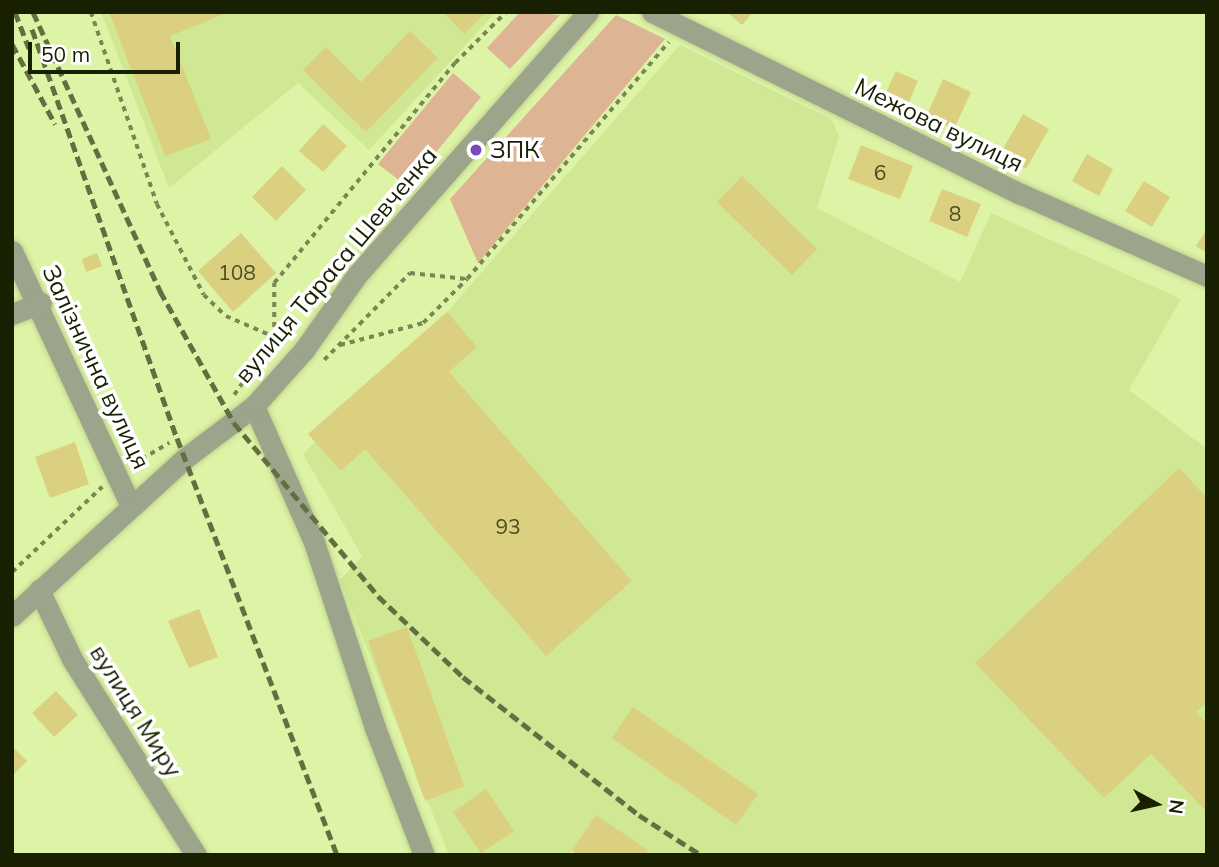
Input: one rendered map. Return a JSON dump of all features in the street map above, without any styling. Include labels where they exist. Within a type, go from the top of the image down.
[{"type":"street","name":"Межова вулиця","points":[[652,12],[1021,194],[1207,276]]},
{"type":"street","name":"вулиця Тараса Шевченка","points":[[12,616],[131,506],[254,405],[304,350],[357,275],[585,13]]},
{"type":"street","name":"Залізнична вулиця","points":[[12,251],[41,303],[131,506]]},
{"type":"street","points":[[12,314],[41,303]]},
{"type":"street","points":[[254,405],[314,542],[375,728],[424,855]]},
{"type":"street","name":"вулиця Миру","points":[[39,590],[72,659],[195,855]]},
{"type":"path","points":[[91,12],[157,204],[204,295],[226,316],[304,350]]},
{"type":"path","points":[[229,401],[274,337],[274,283],[455,63],[506,12]]},
{"type":"path","points":[[340,345],[423,323],[467,279],[681,28]]},
{"type":"path","points":[[320,365],[410,273],[467,279]]},
{"type":"path","points":[[12,572],[117,474],[177,438]]},
{"type":"shaded area","points":[[101,12],[496,12],[369,150],[298,83],[169,188]]},
{"type":"shaded area","points":[[520,12],[560,15],[510,69],[487,48]]},
{"type":"shaded area","points":[[616,15],[665,39],[478,263],[450,199]]},
{"type":"shaded area","points":[[680,45],[831,119],[839,136],[817,208],[960,282],[991,213],[1181,299],[1129,390],[1207,449],[1207,855],[580,855],[572,851],[566,855],[449,855],[340,580],[362,556],[303,454],[447,312]]},
{"type":"shaded area","points":[[453,73],[481,97],[408,187],[378,164]]},
{"type":"building","points":[[109,12],[229,12],[170,36],[211,139],[165,156]]},
{"type":"building","points":[[443,12],[486,12],[464,34]]},
{"type":"building","points":[[727,12],[753,12],[742,25]]},
{"type":"building","points":[[410,31],[438,58],[366,132],[303,70],[326,47],[361,82]]},
{"type":"building","points":[[896,71],[918,81],[905,111],[882,101]]},
{"type":"building","points":[[943,79],[971,92],[954,129],[926,117]]},
{"type":"building","points":[[1023,114],[1049,129],[1026,169],[1000,154]]},
{"type":"building","points":[[323,124],[347,146],[323,172],[299,151]]},
{"type":"building","points":[[861,145],[913,166],[900,199],[848,179]]},
{"type":"building","points":[[1087,154],[1113,169],[1099,196],[1072,181]]},
{"type":"building","points":[[282,166],[306,190],[276,221],[252,197]]},
{"type":"building","points":[[742,176],[817,249],[792,275],[717,202]]},
{"type":"building","points":[[1144,181],[1170,197],[1152,227],[1125,211]]},
{"type":"building","points":[[942,189],[981,204],[967,237],[929,221]]},
{"type":"building","points":[[1207,229],[1207,253],[1196,246]]},
{"type":"building","points":[[241,233],[276,273],[233,312],[198,271]]},
{"type":"building","points":[[97,253],[102,266],[86,272],[82,259]]},
{"type":"building","points":[[447,312],[477,347],[449,372],[632,581],[546,656],[365,449],[341,471],[308,434]]},
{"type":"building","points":[[75,442],[89,484],[50,498],[35,457]]},
{"type":"building","points":[[1179,468],[1207,498],[1207,702],[1196,712],[1207,724],[1207,812],[1151,754],[1104,798],[975,663]]},
{"type":"building","points":[[199,609],[218,657],[189,668],[168,621]]},
{"type":"building","points":[[407,627],[464,786],[425,801],[368,641]]},
{"type":"building","points":[[56,691],[78,715],[54,737],[32,713]]},
{"type":"building","points":[[633,707],[758,794],[736,825],[612,738]]},
{"type":"building","points":[[12,746],[27,761],[12,776]]},
{"type":"building","points":[[486,789],[514,831],[481,853],[453,812]]},
{"type":"building","points":[[596,815],[648,850],[644,855],[578,855],[572,851]]},
{"type":"railway","points":[[15,12],[29,48]]},
{"type":"railway","points":[[33,12],[160,291],[234,423],[378,596],[463,677],[639,815],[701,855]]},
{"type":"railway","points":[[32,29],[177,438],[337,855]]},
{"type":"railway","points":[[12,44],[55,124]]},
{"type":"place","name":"ЗПК","points":[[476,150]]}]
